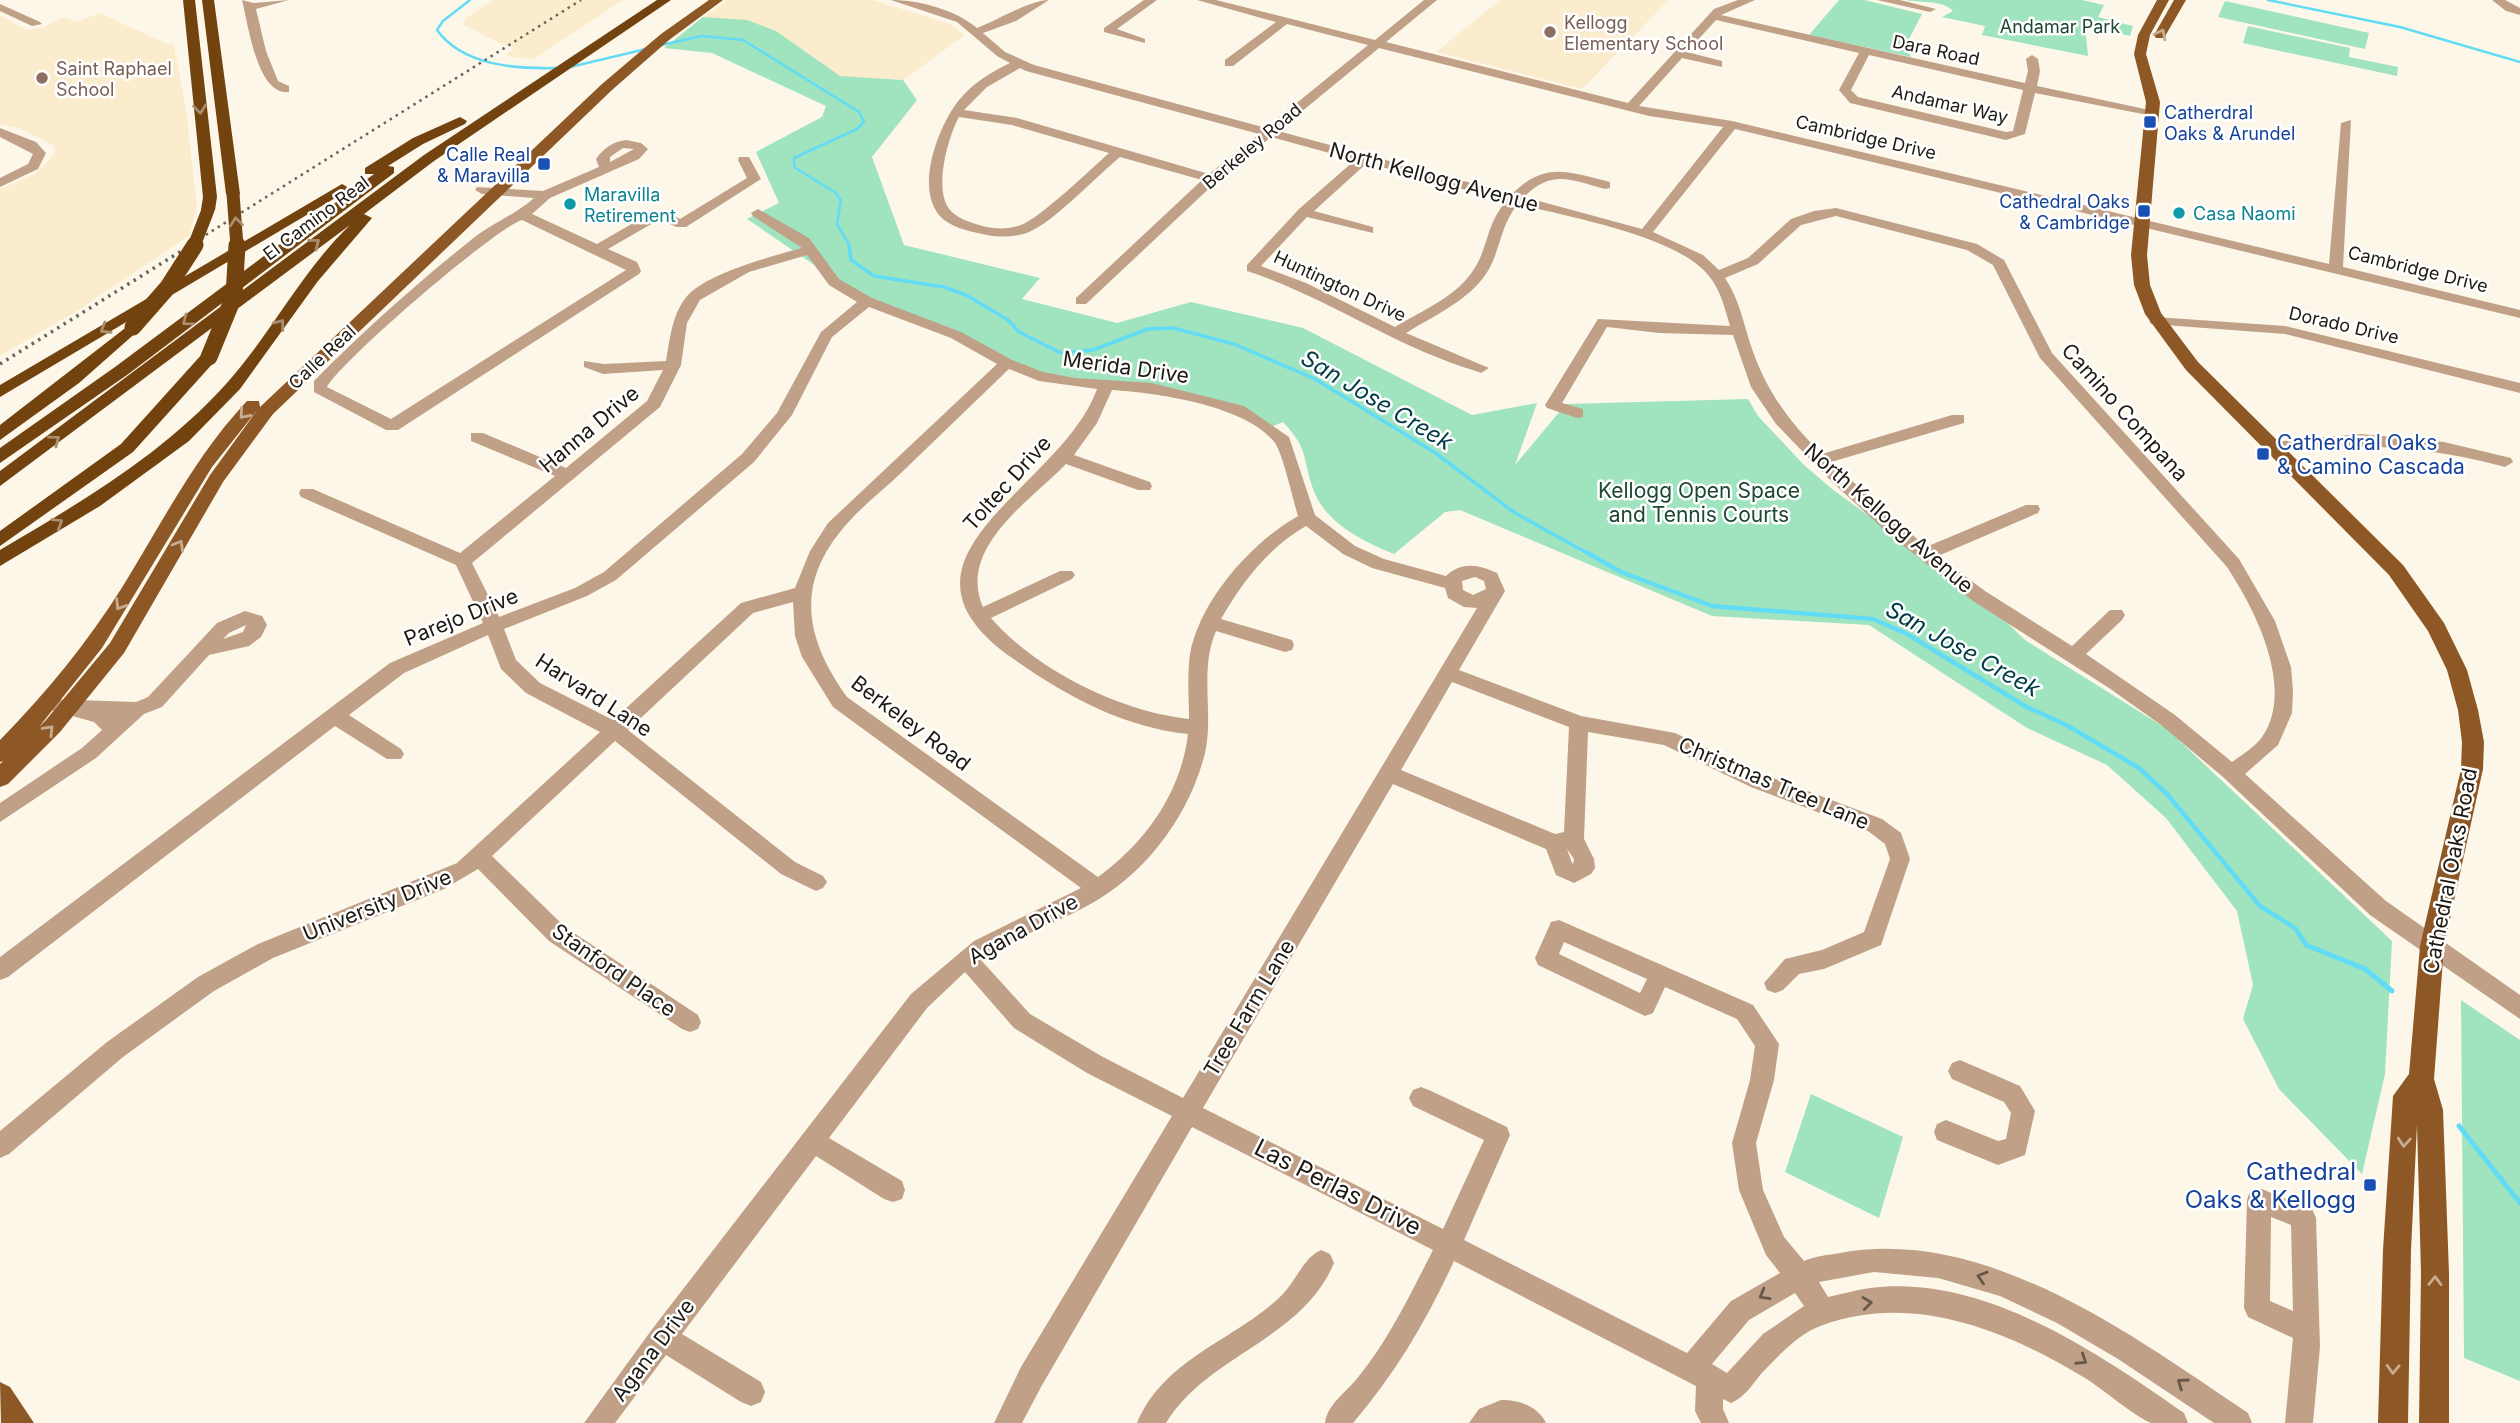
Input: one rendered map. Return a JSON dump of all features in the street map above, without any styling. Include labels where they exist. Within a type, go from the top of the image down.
[{"type":"highway","points":[[177,0],[182,26],[193,42]]},
{"type":"highway","points":[[0,434],[73,379],[133,327],[178,274],[195,247],[210,197],[189,0]]},
{"type":"highway","points":[[0,540],[97,473],[127,448],[209,357],[230,316],[239,275],[233,194],[208,0]]},
{"type":"highway","points":[[215,52],[220,33],[222,0]]},
{"type":"highway","name":"El Camino Real","points":[[0,480],[352,214],[644,0]]},
{"type":"highway","name":"El Camino Real","points":[[554,66],[578,57],[665,0]]},
{"type":"highway","points":[[0,559],[104,495],[171,446],[232,387],[349,234],[527,84]]},
{"type":"highway","name":"El Camino Real","points":[[0,457],[121,371],[332,210],[460,121],[527,84]]},
{"type":"highway","points":[[0,392],[418,141],[460,121]]},
{"type":"highway","points":[[0,419],[133,327]]},
{"type":"highway","points":[[0,523],[84,472],[147,425]]},
{"type":"main road","name":"Calle Real","points":[[629,67],[646,42],[705,0]]},
{"type":"main road","name":"Calle Real","points":[[0,754],[49,703],[100,636],[203,466],[228,433],[279,378],[629,67],[717,0]]},
{"type":"main road","name":"Cathedral Oaks Road","points":[[2163,0],[2141,42],[2140,54],[2147,70],[2153,112],[2139,255],[2142,285],[2156,321],[2192,366],[2271,447],[2350,521],[2396,570],[2437,628],[2457,670],[2468,710],[2473,742],[2472,769],[2432,946],[2421,1079],[2430,1110],[2435,1273],[2434,1423]]},
{"type":"main road","name":"Cathedral Oaks Road","points":[[2147,70],[2176,1]]},
{"type":"main road","name":"Calle Real","points":[[0,778],[71,706],[138,617],[216,480],[246,434],[295,382],[488,193]]},
{"type":"main road","name":"Cathedral Oaks Road","points":[[2393,1423],[2397,1250],[2406,1096],[2421,1079]]},
{"type":"main road","points":[[0,1397],[19,1423]]},
{"type":"street","points":[[283,0],[248,3],[273,83],[285,89]]},
{"type":"street","name":"North Kellogg Avenue","points":[[897,0],[944,12],[1018,64],[1645,234],[1696,256],[1727,288],[1754,377],[1772,408],[1819,460],[1925,554],[1978,595],[2134,695],[2232,772],[2381,911],[2520,1009]]},
{"type":"street","points":[[975,32],[1012,19],[1043,0]]},
{"type":"street","points":[[1141,41],[1108,30],[1152,0]]},
{"type":"street","name":"Cambridge Drive","points":[[1203,0],[1631,107],[1732,125],[2520,314]]},
{"type":"street","name":"Berkeley Road","points":[[1081,301],[1211,179],[1431,0]]},
{"type":"street","points":[[1631,107],[1712,16],[1729,5],[1749,0]]},
{"type":"street","points":[[1883,0],[1930,9]]},
{"type":"street","points":[[2498,0],[2510,9],[2520,12]]},
{"type":"street","points":[[0,7],[36,24]]},
{"type":"street","name":"Dara Road","points":[[1712,16],[2030,88],[2153,112]]},
{"type":"street","points":[[1229,63],[1284,21]]},
{"type":"street","name":"Andamar Way","points":[[1865,52],[1843,97],[2017,138],[2034,71],[2032,59]]},
{"type":"street","points":[[1678,53],[1718,64]]},
{"type":"street","points":[[1018,64],[985,82],[956,113],[937,149],[935,171],[940,205],[956,221],[999,233],[1031,226],[1118,152]]},
{"type":"street","points":[[956,113],[1013,121],[1211,179]]},
{"type":"street","points":[[2336,269],[2347,123]]},
{"type":"street","points":[[1645,234],[1732,125]]},
{"type":"street","points":[[0,132],[40,150],[39,159],[33,166],[0,183]]},
{"type":"street","name":"Huntington Drive","points":[[1365,158],[1304,212],[1252,268],[1306,288],[1396,333],[1480,368]]},
{"type":"street","points":[[598,249],[659,214],[681,224],[754,179],[744,160]]},
{"type":"street","points":[[523,215],[632,265],[634,271],[392,426],[385,425],[319,389],[319,384],[355,347],[477,242],[507,220],[523,215],[542,197],[605,166]]},
{"type":"street","points":[[1396,333],[1457,294],[1475,278],[1487,261],[1495,228],[1515,199],[1535,178],[1550,174],[1605,185]]},
{"type":"street","points":[[488,193],[542,197]]},
{"type":"street","points":[[1304,212],[1368,230]]},
{"type":"street","name":"Camino Compana","points":[[1717,276],[1752,262],[1794,221],[1827,213],[1853,215],[1972,247],[1999,263],[2045,355],[2233,562],[2256,594],[2267,618],[2283,685],[2276,731],[2264,748],[2232,772]]},
{"type":"street","name":"Merida Drive","points":[[758,214],[792,232],[810,250],[834,282],[867,301],[956,335],[1007,363],[1039,376],[1152,388],[1238,410],[1283,441],[1307,518]]},
{"type":"street","name":"Hanna Drive","points":[[462,561],[645,414],[660,394],[673,365],[680,323],[694,297],[744,269],[810,250]]},
{"type":"street","name":"Parejo Drive","points":[[0,970],[416,657],[581,592],[610,576],[748,458],[783,415],[826,335],[867,301]]},
{"type":"street","name":"Dorado Drive","points":[[2156,321],[2285,330],[2520,388]]},
{"type":"street","points":[[1577,413],[1553,405],[1603,322],[1659,329],[1740,331]]},
{"type":"street","name":"Berkeley Road","points":[[1007,363],[834,527],[816,552],[802,593],[799,620],[826,684],[840,702],[1098,889]]},
{"type":"street","points":[[589,364],[603,369],[673,365]]},
{"type":"street","name":"Toltec Drive","points":[[978,617],[969,593],[968,569],[987,534],[1089,427],[1106,385]]},
{"type":"street","points":[[1819,460],[1958,419]]},
{"type":"street","points":[[477,437],[568,475]]},
{"type":"street","points":[[2271,447],[2351,438],[2395,439],[2469,451],[2505,462]]},
{"type":"street","points":[[1061,456],[1144,486]]},
{"type":"street","points":[[307,493],[462,561]]},
{"type":"street","points":[[1925,554],[2032,509]]},
{"type":"street","points":[[1307,518],[1349,550],[1378,564],[1452,584]]},
{"type":"street","name":"Agana Drive","points":[[598,1423],[811,1140],[919,1002],[966,958],[1018,928],[1098,889],[1136,858],[1163,824],[1181,791],[1199,728],[1196,681],[1200,649],[1211,623],[1244,572],[1278,536],[1307,518]]},
{"type":"street","name":"Harvard Lane","points":[[462,561],[481,595],[508,664],[533,688],[616,731],[788,868],[816,882]]},
{"type":"street","points":[[1461,572],[1482,572],[1495,582],[1494,596],[1484,601],[1464,600],[1454,593],[1452,584],[1461,572]]},
{"type":"street","points":[[1066,575],[978,617],[1014,651],[1076,692],[1116,712],[1159,725],[1199,728]]},
{"type":"street","name":"University Drive","points":[[0,1146],[120,1047],[208,982],[276,946],[429,888],[480,858],[747,608],[802,593]]},
{"type":"street","name":"Tree Farm Lane","points":[[1008,1423],[1031,1377],[1494,596]]},
{"type":"street","points":[[1464,600],[1472,634]]},
{"type":"street","points":[[2073,656],[2116,615]]},
{"type":"street","points":[[1211,623],[1285,645]]},
{"type":"street","points":[[0,814],[89,753],[112,728],[137,709],[155,702],[169,690],[192,659],[204,649]]},
{"type":"street","name":"Christmas Tree Lane","points":[[1448,673],[1579,723],[1668,738],[1758,781],[1849,813],[1875,825],[1894,839],[1900,859],[1873,938],[1824,959],[1793,966],[1775,983]]},
{"type":"street","points":[[49,703],[71,706],[100,716],[112,728]]},
{"type":"street","points":[[71,706],[95,704],[137,709]]},
{"type":"street","points":[[335,716],[394,754]]},
{"type":"street","points":[[1389,774],[1564,841],[1579,723]]},
{"type":"street","name":"Stanford Place","points":[[480,858],[556,934],[690,1022]]},
{"type":"street","name":"Las Perlas Drive","points":[[966,958],[1022,1021],[1095,1065],[1711,1378]]},
{"type":"street","points":[[1660,974],[1745,1012],[1767,1044],[1762,1080],[1744,1143],[1751,1190],[1775,1246],[1800,1275],[1822,1311]]},
{"type":"street","points":[[1945,1132],[1998,1153],[2016,1147],[2023,1111],[2012,1094],[1960,1071]]},
{"type":"street","points":[[1337,1422],[1371,1383],[1412,1321],[1451,1244],[1498,1135],[1421,1098]]},
{"type":"street","points":[[811,1140],[894,1190]]},
{"type":"street","points":[[1715,1423],[1709,1411],[1711,1378],[1746,1305],[1800,1275],[1855,1261],[1898,1258],[1945,1266],[1997,1282],[2080,1319],[2181,1382],[2238,1423]]},
{"type":"street","points":[[1151,1423],[1177,1387],[1293,1305],[1311,1285],[1321,1263]]},
{"type":"street","points":[[1711,1378],[1759,1356],[1789,1331],[1822,1311],[1904,1298],[1952,1306],[2031,1332],[2074,1354],[2174,1423]]},
{"type":"street","points":[[2299,1423],[2306,1385],[2306,1330]]},
{"type":"street","points":[[662,1337],[751,1392]]},
{"type":"street","points":[[1483,1423],[1503,1413],[1521,1415],[1532,1423]]},
{"type":"shaded area","points":[[492,0],[623,0],[532,60],[505,55],[515,48],[501,44],[464,25],[465,19]]},
{"type":"shaded area","points":[[727,0],[872,0],[948,23],[965,35],[903,80],[840,77],[776,31],[703,17]]},
{"type":"shaded area","name":"Kellogg Elementary School","points":[[1500,0],[1669,0],[1582,89],[1436,52]]},
{"type":"shaded area","points":[[100,13],[167,44],[173,42],[186,109],[197,208],[189,236],[80,309],[0,356],[0,189],[35,174],[55,154],[54,147],[49,143],[19,128],[0,124],[0,15],[27,30],[44,27],[64,17],[76,22]]},
{"type":"green space","points":[[1839,0],[1864,0],[1922,14],[1907,43],[1911,57],[1809,35]]},
{"type":"green space","name":"Andamar Park","points":[[1906,0],[2082,0],[2104,5],[2098,17],[2133,26],[2130,36],[2089,26],[2086,36],[2088,56],[1982,35],[1985,26],[1942,17],[1953,11],[1949,7],[1932,2]]},
{"type":"green space","points":[[2225,1],[2369,33],[2365,49],[2218,17]]},
{"type":"green space","name":"Kellogg Open Space and Tennis Courts","points":[[703,17],[747,20],[776,31],[840,76],[903,80],[917,100],[872,157],[904,245],[1040,278],[1022,299],[1117,323],[1191,302],[1303,328],[1472,415],[1537,403],[1515,465],[1566,404],[1748,399],[1758,416],[1804,465],[1832,489],[1978,595],[2025,640],[2167,729],[2392,941],[2385,1074],[2362,1174],[2279,1089],[2243,1019],[2253,985],[2237,911],[2166,818],[2107,765],[2027,728],[1869,625],[1712,616],[1460,510],[1445,512],[1394,554],[1345,529],[1325,510],[1312,486],[1301,446],[1283,422],[1268,428],[1180,394],[1039,376],[979,346],[867,301],[747,219],[779,203],[756,152],[822,117],[826,106],[712,53],[664,48]]},
{"type":"green space","points":[[2248,26],[2350,48],[2349,57],[2398,67],[2397,76],[2243,43]]},
{"type":"green space","points":[[2461,1000],[2520,1040],[2520,1381],[2464,1358]]},
{"type":"green space","points":[[1811,1094],[1903,1137],[1879,1218],[1785,1172]]},
{"type":"waterway","name":"San Jose Creek","points":[[470,0],[443,21],[437,30],[448,42],[461,51],[491,63],[525,68],[557,68]]},
{"type":"waterway","points":[[2268,0],[2400,27],[2520,62]]},
{"type":"waterway","name":"San Jose Creek","points":[[661,45],[702,36],[743,40],[859,112],[864,122],[857,129],[794,158],[794,167],[836,193],[841,200],[837,224],[850,246]]},
{"type":"waterway","name":"San Jose Creek","points":[[566,68],[646,49]]},
{"type":"waterway","name":"San Jose Creek","points":[[849,245],[851,260],[874,276],[944,287],[966,295],[1008,320],[1019,332],[1061,353],[1093,350],[1148,329],[1173,328],[1234,344],[1315,379],[1434,452],[1515,513],[1589,554]]},
{"type":"waterway","name":"San Jose Creek","points":[[1586,552],[1621,572],[1712,606],[1873,619],[1907,634],[2025,706],[2068,726],[2139,768],[2167,794],[2260,906],[2295,928],[2303,940]]},
{"type":"waterway","name":"San Jose Creek","points":[[2302,938],[2306,945],[2365,969],[2392,991]]},
{"type":"waterway","name":"San Jose Creek","points":[[2459,1126],[2520,1203]]},
{"type":"railway","points":[[188,246],[581,0]]},
{"type":"railway","points":[[0,364],[191,245]]},
{"type":"place","name":"Kellogg Elementary School","points":[[1550,32]]},
{"type":"place","name":"Saint Raphael School","points":[[42,78]]},
{"type":"place","name":"Catherdral Oaks & Arundel","points":[[2150,122]]},
{"type":"place","name":"Calle Real & Maravilla","points":[[544,164]]},
{"type":"place","name":"Maravilla Retirement","points":[[570,204]]},
{"type":"place","name":"Cathedral Oaks & Cambridge","points":[[2144,211]]},
{"type":"place","name":"Casa Naomi","points":[[2179,213]]},
{"type":"place","name":"Catherdral Oaks & Camino Cascada","points":[[2263,454]]},
{"type":"place","name":"Cathedral Oaks & Kellogg","points":[[2370,1185]]}]
